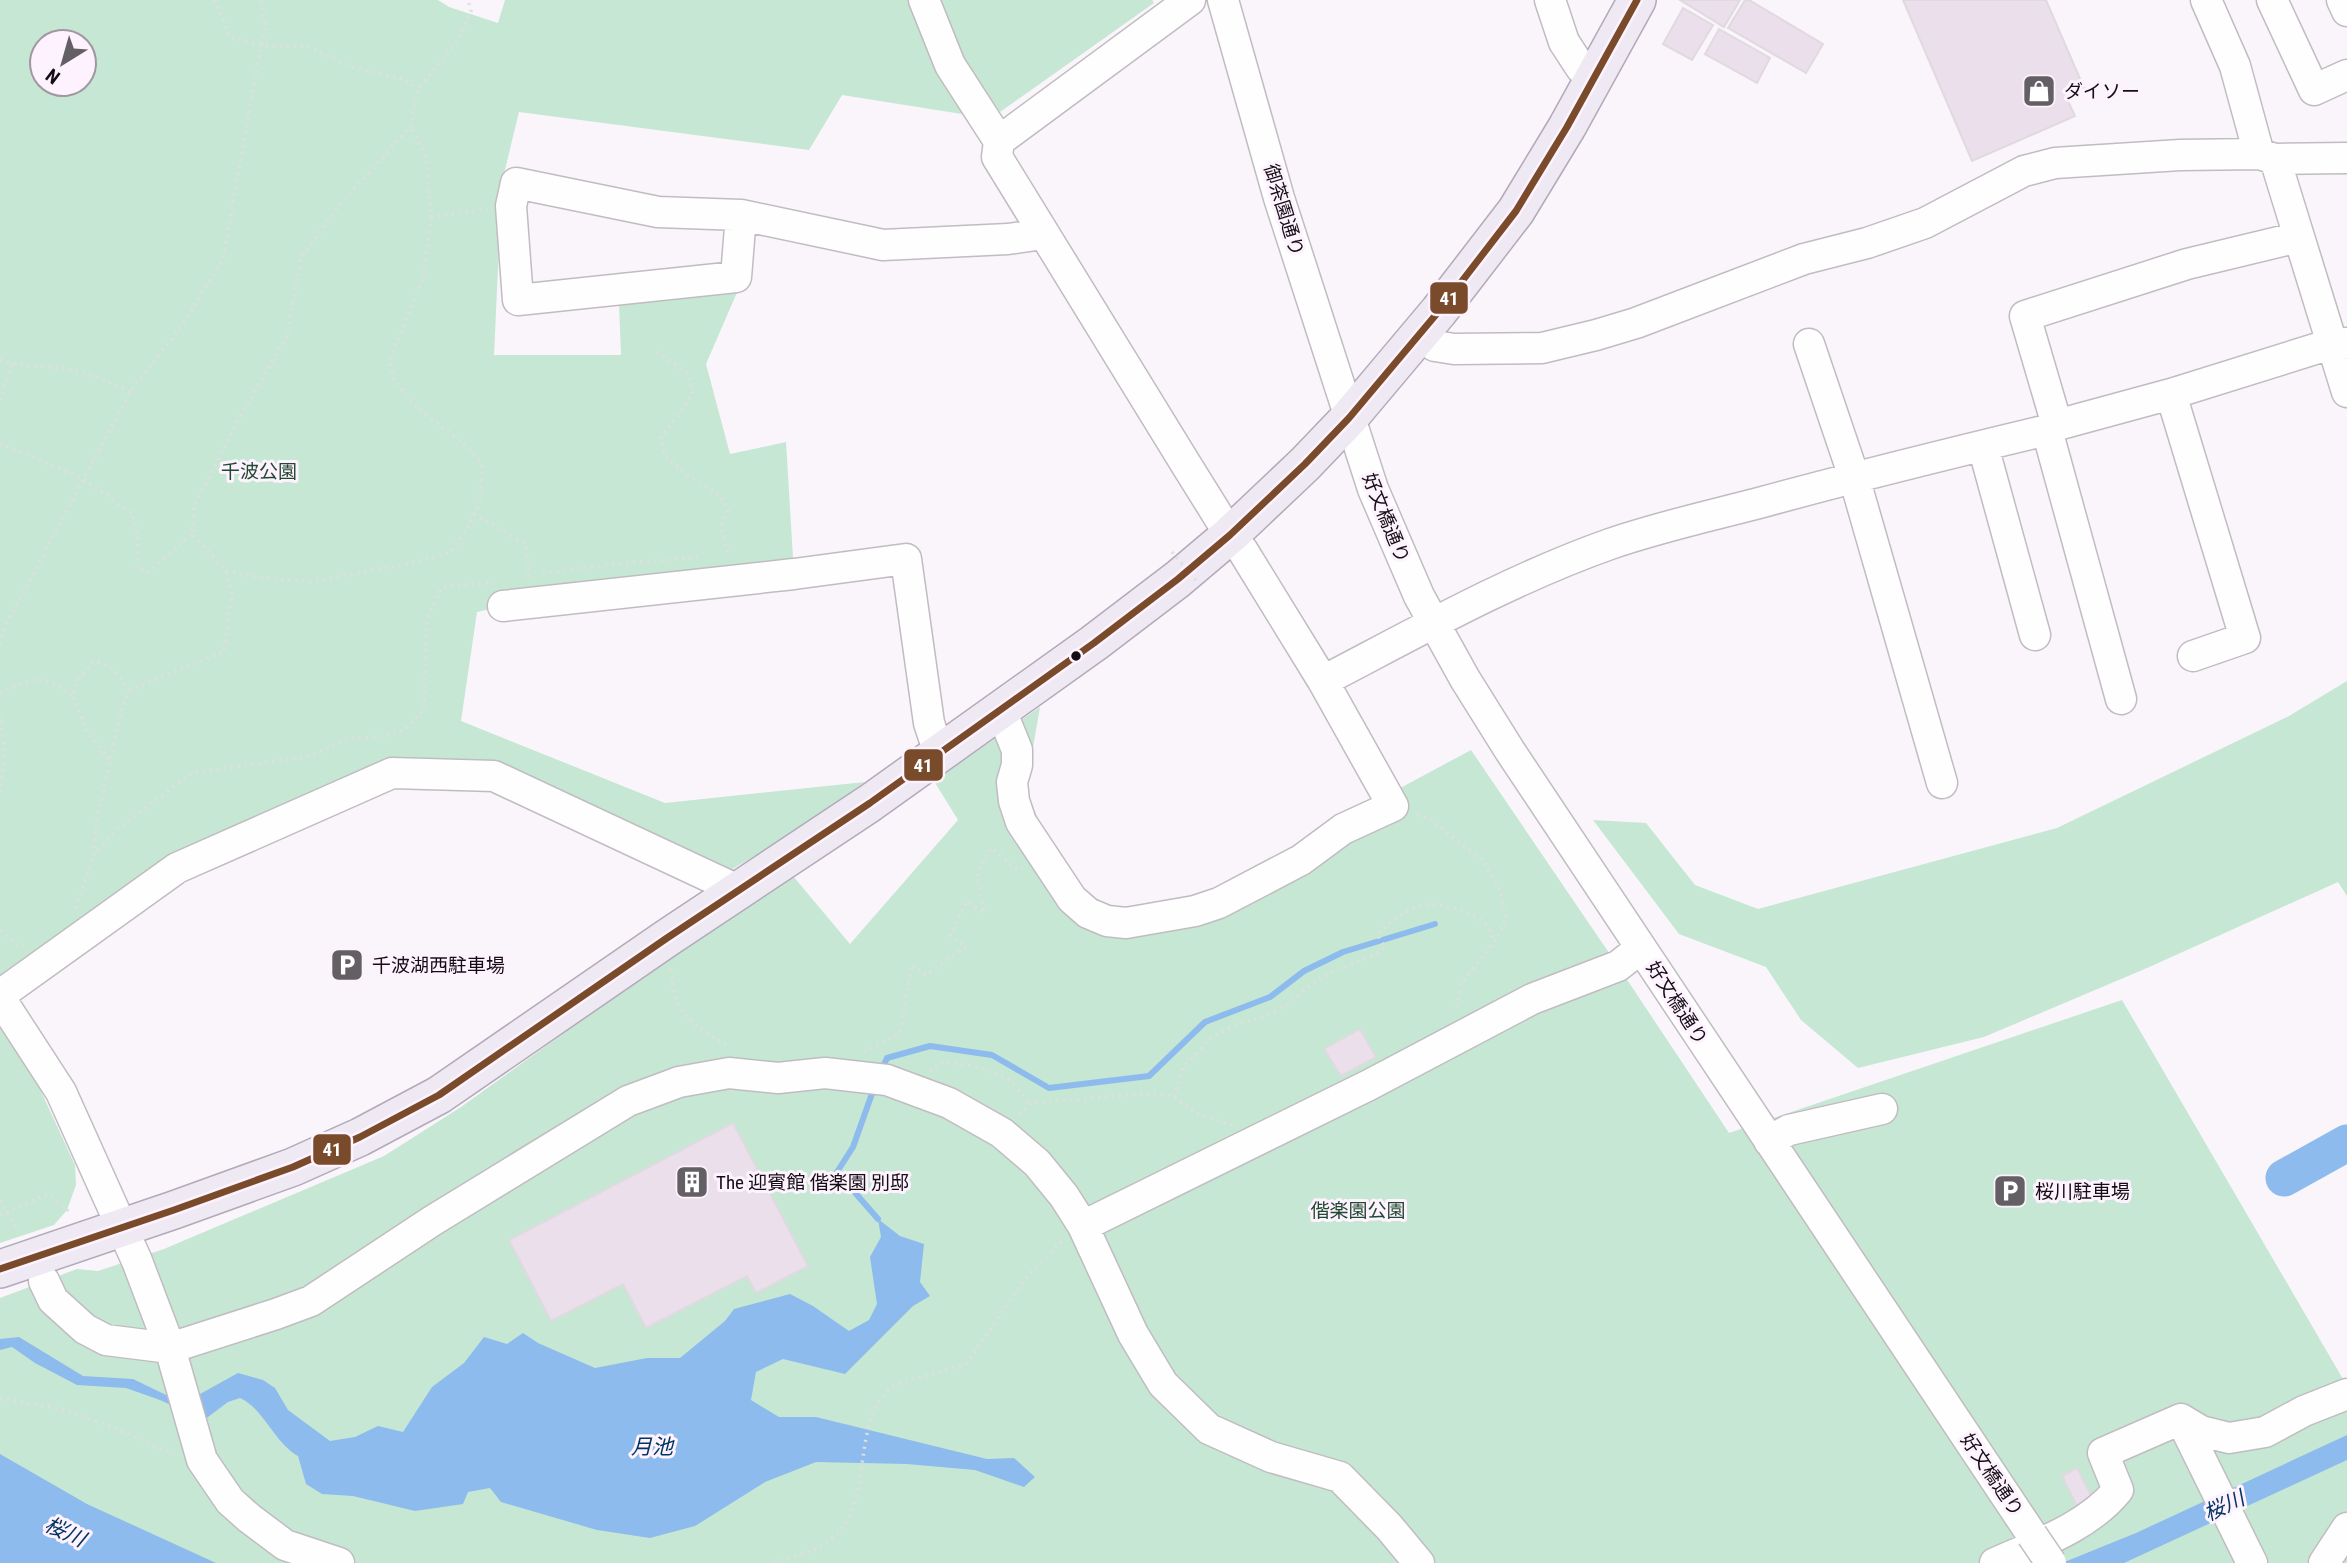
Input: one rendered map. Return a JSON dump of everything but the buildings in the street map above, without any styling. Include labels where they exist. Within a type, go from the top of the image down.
[{"type":"main road","points":[[0,1269],[293,1167],[439,1096],[939,753],[1094,643],[1178,579],[1290,480],[1349,418],[1418,336],[1516,211],[1567,127],[1637,0]]},
{"type":"street","points":[[924,0],[950,65],[999,141],[997,157],[1323,681],[1393,806],[1343,830],[1301,860],[1219,903],[1195,911],[1126,923],[1107,921],[1088,913],[1072,900],[1021,822],[1014,801],[1012,782],[1017,765],[1017,750],[1000,708]]},
{"type":"street","points":[[999,141],[1189,0]]},
{"type":"street","name":"御茶園通り","points":[[1223,0],[1279,198],[1349,418]]},
{"type":"street","points":[[1550,0],[1564,42],[1580,68],[1598,71]]},
{"type":"street","points":[[2206,0],[2235,66],[2339,344],[2347,393]]},
{"type":"street","points":[[2272,0],[2314,90],[2347,75]]},
{"type":"street","points":[[2342,0],[2347,11]]},
{"type":"street","points":[[1418,336],[1435,346],[1454,349],[1542,348],[1636,323],[1804,260],[1867,243],[1925,223],[2024,172],[2055,163],[2180,155],[2347,158]]},
{"type":"street","points":[[741,215],[736,277],[518,300],[511,206],[516,183],[658,212],[741,215],[883,245],[1008,239],[1043,234]]},
{"type":"street","points":[[2121,699],[2025,316],[2186,264],[2299,237]]},
{"type":"street","points":[[1809,344],[1854,477],[1942,783]]},
{"type":"street","points":[[1323,681],[1433,622],[1454,615],[1513,585],[1608,545],[1652,530],[2052,428],[2339,344]]},
{"type":"street","points":[[2171,394],[2245,638],[2193,656]]},
{"type":"street","name":"好文橋通り","points":[[1349,418],[1373,489],[1405,565],[1465,679],[1510,751],[2051,1563]]},
{"type":"street","points":[[1983,446],[2035,635]]},
{"type":"street","points":[[502,593],[736,580],[906,559],[929,723],[939,753]]},
{"type":"street","points":[[339,1563],[285,1545],[249,1518],[230,1501],[202,1460],[170,1348],[137,1261],[61,1092],[0,997],[177,868],[392,773],[494,776],[740,891]]},
{"type":"street","points":[[1083,1226],[1369,1085],[1532,999],[1618,966],[1641,948]]},
{"type":"street","points":[[44,1281],[53,1300],[85,1329],[106,1340],[170,1348],[311,1301],[432,1221],[628,1101],[679,1082],[729,1073],[778,1078],[825,1073],[875,1079],[949,1103],[1002,1133],[1037,1163],[1064,1196],[1083,1226],[1133,1334],[1163,1384],[1209,1429],[1271,1457],[1340,1477],[1389,1527],[1419,1563]]},
{"type":"street","points":[[1769,1141],[1789,1130],[1882,1109]]},
{"type":"street","points":[[2180,1419],[2201,1430],[2228,1438],[2265,1432],[2304,1411],[2347,1394]]},
{"type":"street","points":[[2180,1419],[2207,1468],[2252,1563]]},
{"type":"street","points":[[1995,1563],[2061,1533],[2107,1504],[2118,1490],[2103,1453],[2180,1419]]},
{"type":"street","points":[[2324,1563],[2347,1528]]},
{"type":"path","points":[[215,0],[230,37],[261,46],[307,46],[354,68],[406,80],[418,89]]},
{"type":"path","points":[[0,644],[7,623],[130,392],[186,320],[223,260],[261,46],[267,26],[261,0]]},
{"type":"path","points":[[0,444],[82,478],[132,513],[138,536],[137,568],[149,572],[192,534],[194,506],[286,335],[301,257],[340,205],[411,125],[418,89],[456,43],[471,11],[468,0]]},
{"type":"path","points":[[226,571],[310,582],[406,564],[450,552],[466,531],[480,502],[482,464],[463,443],[420,410],[395,381],[389,362],[423,277],[431,217],[426,158],[411,125]]},
{"type":"path","points":[[431,217],[511,206]]},
{"type":"path","points":[[657,352],[688,374],[693,394],[660,439],[666,457],[721,496],[728,511],[721,527],[736,580]]},
{"type":"path","points":[[0,360],[98,377],[130,392]]},
{"type":"path","points":[[0,400],[12,364]]},
{"type":"path","points":[[474,514],[526,545],[529,576]]},
{"type":"path","points":[[76,911],[93,855],[97,818],[122,709],[129,690],[224,652],[232,592],[226,571],[192,534]]},
{"type":"path","points":[[1172,552],[1198,583]]},
{"type":"path","points":[[542,575],[593,566],[701,557]]},
{"type":"path","points":[[93,855],[117,829],[192,773],[312,755],[346,739],[384,736],[405,730],[424,710],[427,619],[442,587],[502,593]]},
{"type":"path","points":[[72,695],[80,677],[95,661],[113,669],[129,690]]},
{"type":"path","points":[[0,693],[34,677],[52,682],[72,695],[87,731],[111,762]]},
{"type":"path","points":[[0,714],[5,752],[0,794]]},
{"type":"path","points":[[1393,806],[1430,819],[1483,861],[1500,891],[1506,919],[1494,942],[1461,984],[1455,1009],[1460,1037]]},
{"type":"path","points":[[825,1073],[900,1032],[912,964],[926,975],[966,947],[950,935],[967,901],[984,913],[977,873],[990,848],[1018,870],[1043,857]]},
{"type":"path","points":[[1174,1097],[1183,1068],[1211,1038],[1237,1024],[1264,1017],[1286,1005],[1335,970],[1368,958],[1385,948],[1377,933],[1394,919],[1421,905],[1443,905],[1469,914],[1487,926],[1494,942]]},
{"type":"path","points":[[0,930],[19,946],[31,946]]},
{"type":"path","points":[[667,938],[671,985],[679,1009],[700,1030],[737,1053]]},
{"type":"path","points":[[918,1091],[929,1073],[943,1061],[981,1068],[1009,1080],[1030,1103]]},
{"type":"path","points":[[1002,1133],[1030,1103],[1153,1093],[1174,1097],[1197,1114],[1265,1135]]},
{"type":"path","points":[[0,1214],[48,1194],[72,1214]]},
{"type":"path","points":[[0,1201],[23,1240]]},
{"type":"path","points":[[774,1563],[818,1549],[832,1540],[855,1501],[870,1429],[877,1406],[886,1391],[894,1385],[967,1364],[1029,1274],[1065,1239],[1083,1226]]},
{"type":"path","points":[[0,1398],[60,1409],[105,1424],[174,1454],[202,1460]]},
{"type":"green space","name":"千波公園","points":[[0,0],[438,0],[449,7],[498,23],[505,0],[909,0],[939,66],[968,115],[842,95],[809,150],[519,112],[502,182],[494,355],[621,355],[619,303],[738,290],[706,364],[730,454],[786,442],[794,574],[503,606],[477,612],[461,721],[665,803],[865,782],[775,844],[729,871],[494,776],[392,773],[177,868],[0,986]]},
{"type":"green space","points":[[936,0],[1152,0],[1154,3],[1000,112],[954,47]]},
{"type":"green space","points":[[2347,681],[2347,896],[2338,882],[2147,968],[1984,1037],[1858,1068],[1801,1020],[1766,967],[1679,934],[1593,820],[1646,823],[1695,885],[1758,909],[2057,828],[2289,716]]},
{"type":"green space","name":"偕楽園公園","points":[[1040,707],[1026,788],[1043,832],[1084,898],[1118,909],[1207,892],[1471,750],[1729,1133],[2122,1000],[2347,1386],[2347,1563],[0,1563],[0,1298],[77,1269],[98,1271],[164,1249],[384,1156],[461,1107],[670,957],[793,876],[850,944],[958,820],[934,781]]},
{"type":"green space","points":[[0,1028],[33,1074],[75,1165],[76,1185],[67,1210],[54,1225],[0,1243]]},
{"type":"water","name":"月池","points":[[878,1219],[900,1236],[924,1244],[920,1282],[930,1296],[913,1306],[845,1374],[783,1359],[756,1372],[751,1400],[779,1417],[816,1417],[987,1459],[1014,1458],[1035,1477],[1024,1487],[975,1470],[907,1464],[816,1462],[765,1482],[695,1526],[650,1538],[597,1530],[501,1502],[490,1488],[468,1492],[463,1504],[415,1511],[353,1496],[322,1494],[306,1484],[298,1456],[282,1443],[256,1410],[240,1398],[228,1402],[204,1420],[126,1388],[77,1385],[35,1363],[12,1347],[0,1350],[0,1339],[19,1337],[83,1376],[133,1379],[191,1407],[200,1394],[238,1373],[263,1380],[275,1388],[288,1410],[330,1441],[355,1437],[378,1426],[403,1432],[432,1387],[464,1363],[484,1337],[507,1344],[523,1333],[538,1343],[595,1368],[647,1358],[680,1358],[725,1321],[734,1309],[790,1294],[849,1331],[869,1320],[877,1304],[870,1257],[881,1237]]},
{"type":"water","name":"桜川","points":[[2347,1435],[2347,1460],[2124,1563],[2062,1563],[2136,1533]]},
{"type":"water","name":"桜川","points":[[0,1454],[87,1504],[216,1563],[0,1563]]},
{"type":"waterway","points":[[881,1071],[887,1058],[930,1046],[992,1055],[1049,1088],[1149,1076],[1205,1022],[1270,997],[1304,971],[1343,952],[1435,924]]},
{"type":"waterway","points":[[874,1088],[853,1147],[837,1172],[878,1219]]},
{"type":"waterway","points":[[2284,1178],[2347,1143]]},
{"type":"transit line","name":"41","points":[[0,1269],[293,1167],[360,1137],[439,1095],[870,803],[1094,643],[1178,579],[1230,535],[1305,464],[1349,418],[1439,311],[1516,211],[1567,127],[1637,0]]},
{"type":"place","name":"ダイソー","points":[[2039,91]]},
{"type":"place","name":"千波湖西駐車場","points":[[347,965]]},
{"type":"place","name":"The 迎賓館 偕楽園 別邸","points":[[692,1182]]},
{"type":"place","name":"桜川駐車場","points":[[2010,1191]]}]
